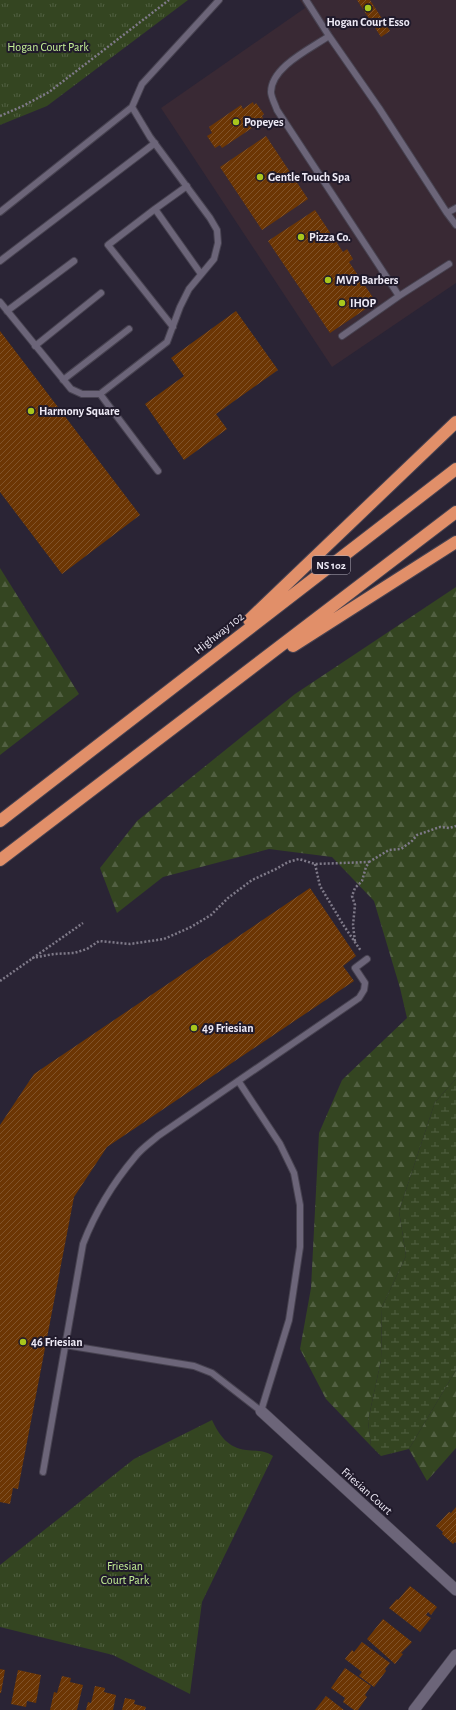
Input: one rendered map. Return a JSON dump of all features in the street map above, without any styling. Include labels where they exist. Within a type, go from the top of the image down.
[{"type":"highway","points":[[206,661],[382,491],[456,422]]},
{"type":"highway","name":"Highway 102","points":[[0,821],[456,469]]},
{"type":"highway","name":"NS 102","points":[[0,860],[456,512]]},
{"type":"highway","points":[[226,688],[456,542]]},
{"type":"street","name":"Friesian Court","points":[[261,1411],[456,1590]]},
{"type":"street","points":[[414,1710],[456,1654]]},
{"type":"lane","points":[[0,212],[132,107],[142,84],[219,0]]},
{"type":"lane","points":[[306,0],[455,224]]},
{"type":"lane","points":[[329,36],[281,68],[273,79],[271,93],[277,110],[399,296]]},
{"type":"lane","points":[[0,302],[70,389],[82,394],[100,394],[167,342],[189,289],[214,259],[218,243],[217,230],[210,218],[155,143],[132,107]]},
{"type":"lane","points":[[0,261],[155,143]]},
{"type":"lane","points":[[173,327],[108,245],[187,186]]},
{"type":"lane","points":[[448,213],[456,208]]},
{"type":"lane","points":[[155,209],[201,274]]},
{"type":"lane","points":[[7,311],[74,261]]},
{"type":"lane","points":[[342,336],[399,296],[449,264]]},
{"type":"lane","points":[[35,346],[101,293]]},
{"type":"lane","points":[[63,380],[129,329]]},
{"type":"lane","points":[[100,394],[158,471]]},
{"type":"lane","points":[[43,1472],[83,1244],[92,1222],[111,1189],[136,1156],[158,1136],[239,1082],[359,998],[364,990],[365,983],[355,968],[367,959]]},
{"type":"lane","points":[[65,1345],[194,1366],[212,1373],[261,1411],[289,1320],[300,1246],[300,1204],[294,1172],[280,1144],[239,1082]]},
{"type":"path","points":[[0,116],[49,92],[169,0]]},
{"type":"path","points":[[32,958],[54,954],[74,953],[87,949],[99,941],[130,944],[164,939],[191,928],[211,915],[228,898],[252,880],[288,862],[299,859],[315,864],[370,862],[376,859],[383,852],[401,849],[412,841],[417,835],[440,827],[449,828],[456,826]]},
{"type":"path","points":[[355,942],[353,925],[355,905],[352,896],[355,888],[362,880],[366,867],[370,862]]},
{"type":"path","points":[[315,864],[320,886],[344,926],[367,959]]},
{"type":"path","points":[[0,981],[83,923]]},
{"type":"shaded area","points":[[300,0],[456,0],[456,283],[332,367],[161,108],[305,8]]},
{"type":"green space","name":"Hogan Court Park","points":[[0,0],[188,0],[47,106],[0,125]]},
{"type":"green space","points":[[0,568],[79,694],[0,755]]},
{"type":"green space","points":[[456,587],[456,1079],[435,1102],[399,1211],[406,1256],[382,1307],[381,1360],[368,1421],[371,1446],[326,1399],[300,1349],[311,1288],[319,1133],[342,1080],[407,1018],[400,988],[374,901],[332,857],[269,849],[163,877],[117,913],[100,868],[137,821],[295,694]]},
{"type":"green space","points":[[456,1079],[456,1370],[409,1449],[381,1456],[371,1446],[368,1421],[381,1360],[382,1307],[406,1256],[399,1211],[435,1102]]},
{"type":"green space","points":[[456,1370],[456,1448],[427,1481],[409,1449]]},
{"type":"green space","name":"Friesian Court Park","points":[[212,1420],[221,1436],[234,1447],[263,1452],[273,1456],[202,1602],[190,1694],[113,1655],[0,1627],[0,1565],[134,1459]]},
{"type":"building","points":[[357,0],[370,0],[390,31],[381,37]]},
{"type":"building","name":"Popeyes","points":[[253,102],[254,105],[256,103],[264,114],[262,116],[263,118],[251,126],[252,128],[222,148],[220,145],[215,148],[207,136],[212,133],[209,127],[241,105],[243,109]]},
{"type":"building","points":[[266,136],[308,199],[262,230],[220,167]]},
{"type":"building","points":[[315,210],[343,252],[347,249],[353,259],[349,262],[376,302],[330,333],[268,241]]},
{"type":"building","points":[[236,311],[278,370],[216,414],[227,429],[184,460],[145,404],[184,376],[171,358]]},
{"type":"building","name":"Harmony Square","points":[[0,331],[140,515],[62,574],[0,492]]},
{"type":"building","name":"49 Friesian","points":[[310,888],[356,956],[343,966],[354,981],[107,1147],[74,1197],[18,1489],[13,1488],[10,1504],[0,1502],[0,1125],[34,1074]]},
{"type":"building","points":[[456,1507],[456,1543],[455,1542],[453,1544],[436,1526]]},
{"type":"building","points":[[410,1586],[437,1607],[431,1615],[428,1612],[426,1615],[431,1618],[420,1632],[389,1608]]},
{"type":"building","points":[[383,1619],[412,1642],[401,1653],[403,1654],[395,1664],[367,1639]]},
{"type":"building","points":[[362,1642],[390,1663],[374,1687],[359,1676],[362,1672],[345,1659],[352,1650],[354,1652]]},
{"type":"building","points":[[345,1668],[371,1686],[365,1695],[367,1697],[358,1710],[354,1710],[343,1702],[345,1698],[331,1688]]},
{"type":"building","points":[[0,1669],[5,1670],[1,1693],[0,1693]]},
{"type":"building","points":[[18,1670],[41,1675],[36,1703],[27,1701],[26,1707],[11,1704]]},
{"type":"building","points":[[62,1676],[71,1678],[70,1682],[83,1685],[77,1710],[50,1710],[54,1692],[57,1693]]},
{"type":"building","points":[[95,1686],[105,1688],[104,1692],[116,1695],[113,1710],[86,1710],[88,1702],[91,1703]]},
{"type":"building","points":[[326,1696],[344,1710],[315,1710]]},
{"type":"building","points":[[125,1698],[135,1700],[134,1704],[146,1707],[145,1710],[122,1710]]},
{"type":"place","name":"Hogan Court Esso","points":[[368,8]]},
{"type":"place","name":"Popeyes","points":[[236,122]]},
{"type":"place","name":"Gentle Touch Spa","points":[[260,177]]},
{"type":"place","name":"Pizza Co.","points":[[301,237]]},
{"type":"place","name":"MVP Barbers","points":[[328,280]]},
{"type":"place","name":"IHOP","points":[[342,303]]},
{"type":"place","name":"Harmony Square","points":[[31,411]]},
{"type":"place","name":"49 Friesian","points":[[194,1028]]},
{"type":"place","name":"46 Friesian","points":[[23,1342]]}]
